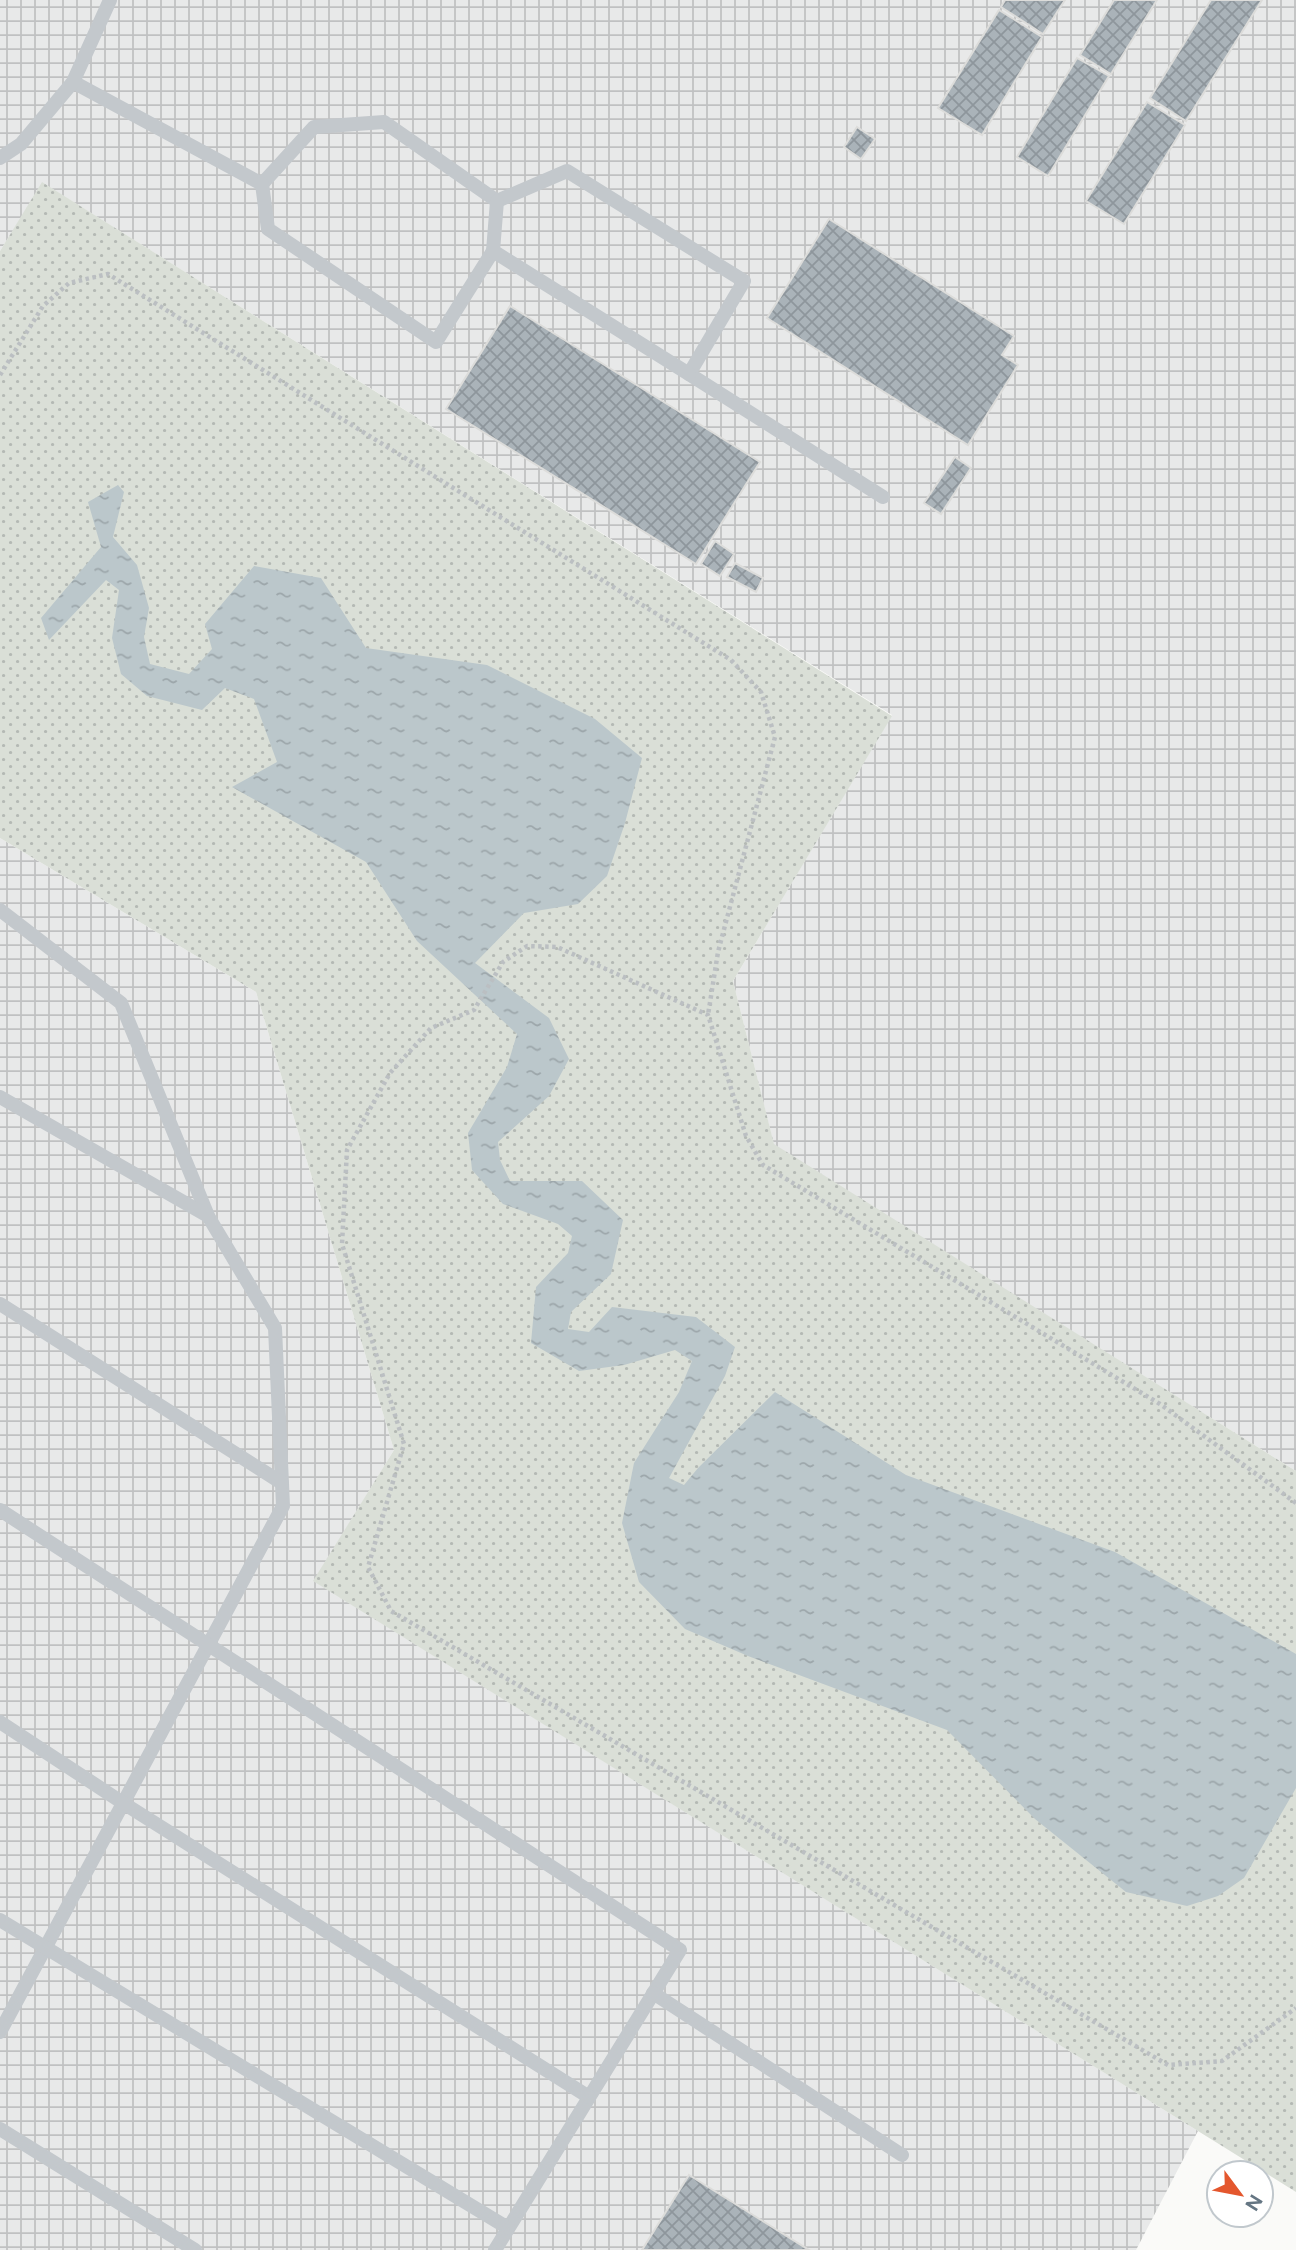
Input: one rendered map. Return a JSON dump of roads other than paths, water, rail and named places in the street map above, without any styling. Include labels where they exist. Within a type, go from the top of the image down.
[{"type":"lane","points":[[0,158],[21,144],[73,82],[110,0]]},
{"type":"lane","points":[[73,82],[262,184]]},
{"type":"lane","points":[[384,122],[497,201],[493,251],[436,342],[268,229],[262,184],[314,127],[384,122]]},
{"type":"lane","points":[[497,201],[567,170],[744,281],[689,374]]},
{"type":"lane","points":[[493,251],[883,497]]},
{"type":"lane","points":[[0,909],[121,1003],[208,1216],[275,1328],[283,1506],[0,2032]]},
{"type":"lane","points":[[0,1097],[208,1216]]},
{"type":"lane","points":[[0,1304],[282,1483]]},
{"type":"lane","points":[[0,1510],[680,1950],[495,2250]]},
{"type":"lane","points":[[0,1722],[123,1803],[589,2097]]},
{"type":"lane","points":[[0,1920],[508,2228]]},
{"type":"lane","points":[[653,1993],[902,2155]]},
{"type":"lane","points":[[0,2129],[195,2250]]},
{"type":"water","points":[[118,485],[124,492],[113,537],[137,565],[149,608],[144,637],[150,664],[189,674],[212,649],[205,624],[254,566],[321,578],[366,648],[487,665],[595,719],[642,758],[625,823],[607,876],[578,904],[524,913],[475,963],[549,1018],[569,1059],[549,1096],[498,1142],[500,1160],[510,1181],[582,1181],[623,1220],[611,1274],[571,1312],[568,1329],[589,1332],[612,1307],[696,1317],[735,1347],[725,1376],[669,1478],[684,1485],[775,1392],[906,1475],[1115,1552],[1296,1654],[1296,1788],[1244,1878],[1218,1896],[1187,1906],[1126,1892],[1035,1819],[947,1730],[748,1656],[685,1629],[639,1582],[622,1523],[634,1463],[679,1392],[692,1361],[675,1350],[624,1365],[579,1371],[531,1343],[536,1287],[568,1253],[572,1236],[558,1224],[503,1204],[472,1170],[468,1133],[507,1067],[517,1034],[417,941],[366,862],[232,787],[277,762],[254,699],[225,688],[202,710],[147,696],[121,674],[112,638],[119,590],[106,580],[49,640],[41,618],[101,547],[88,502]]}]
